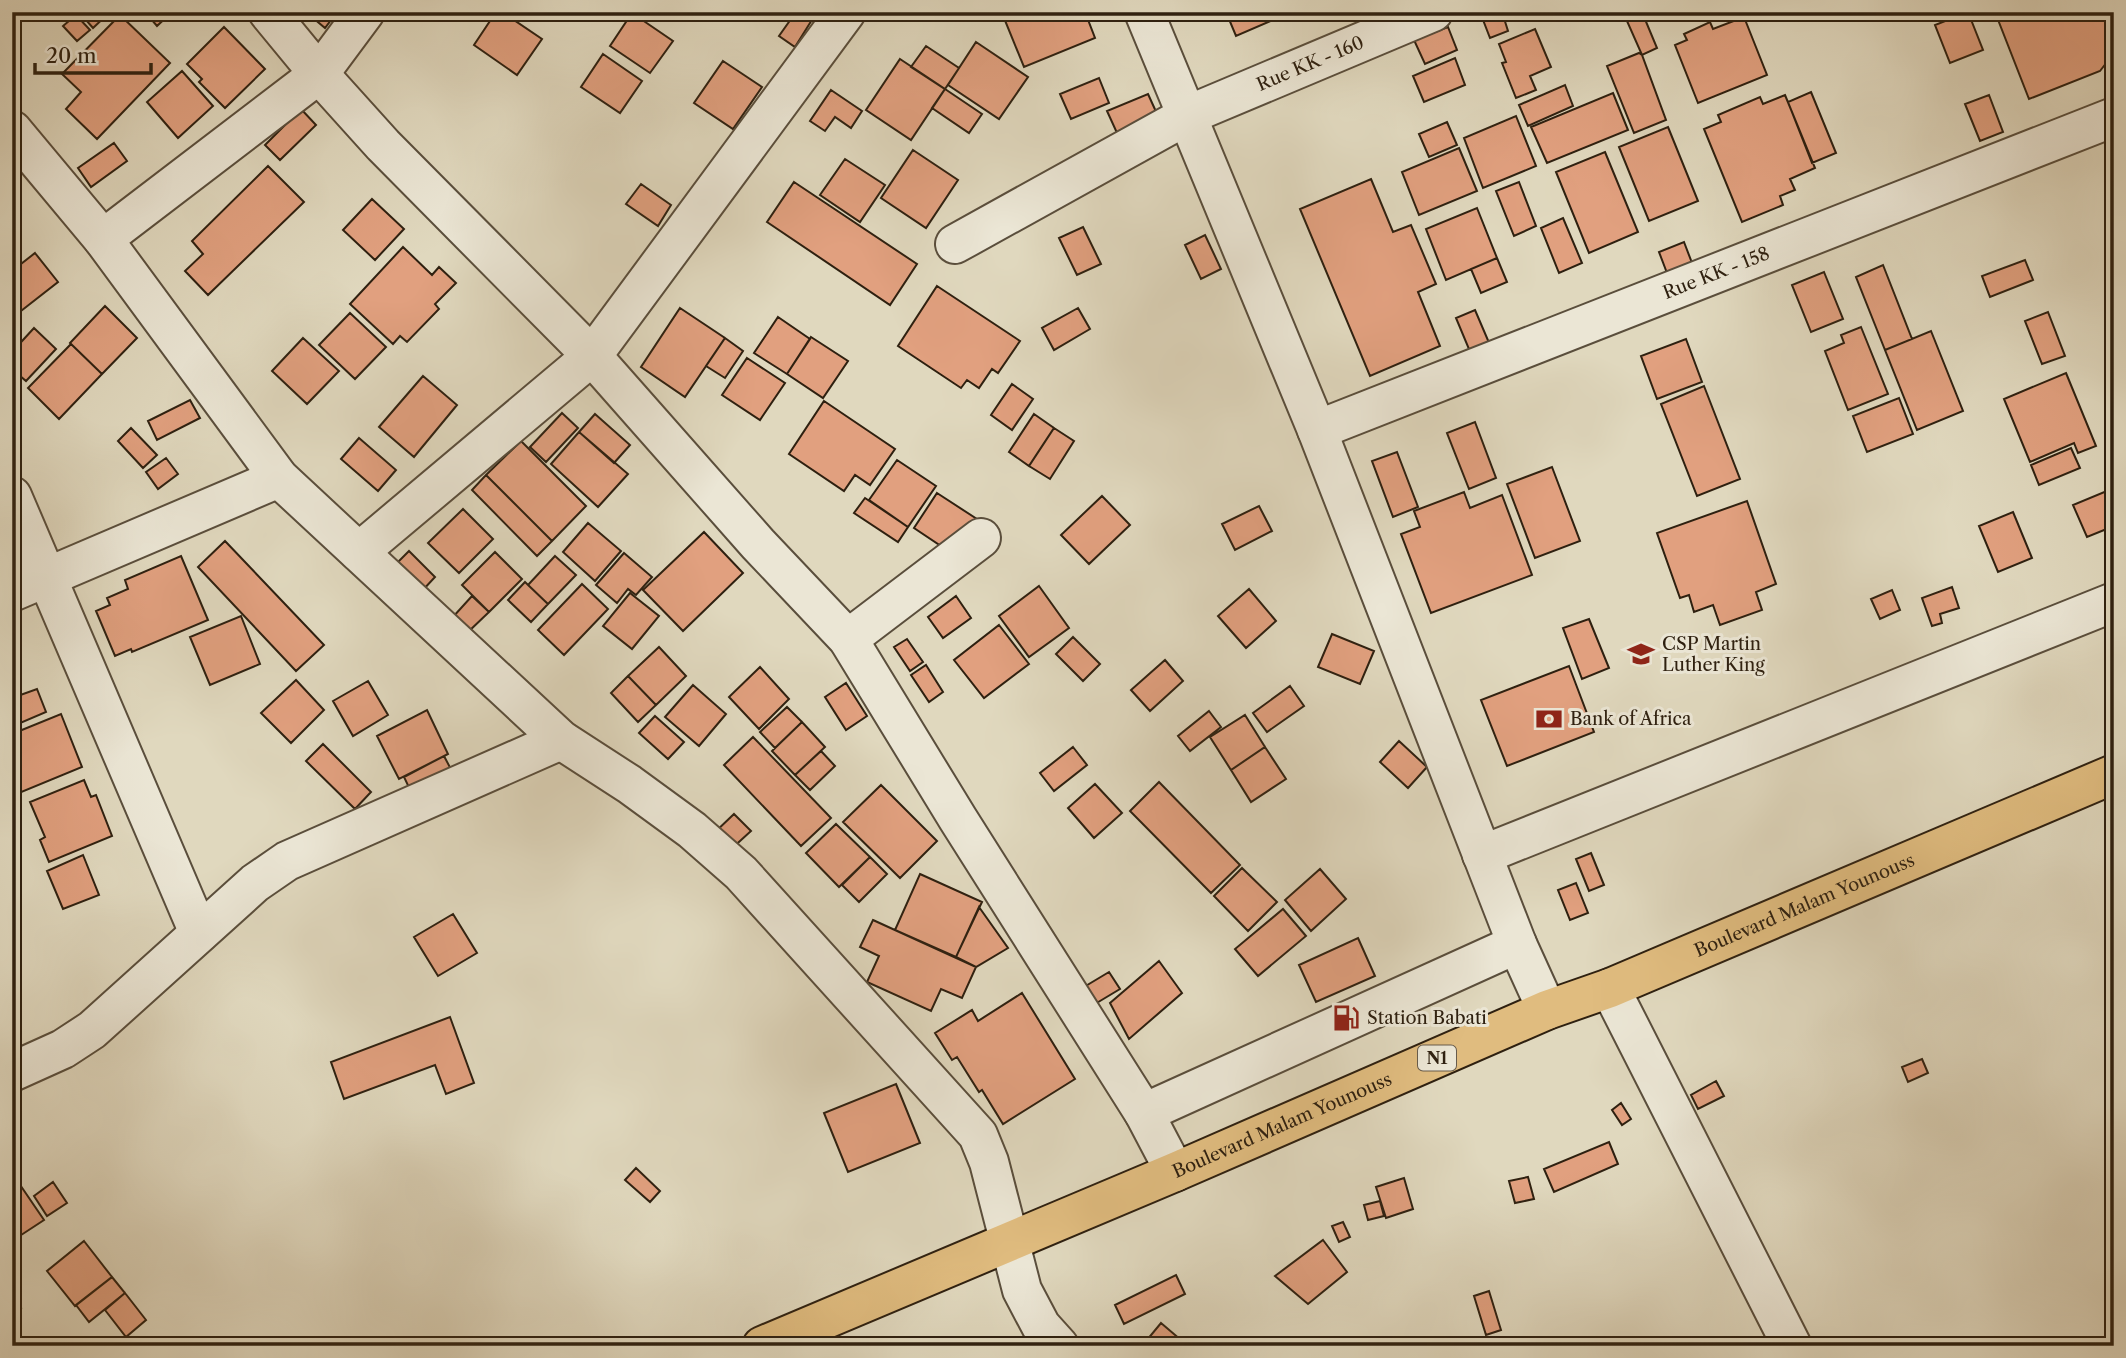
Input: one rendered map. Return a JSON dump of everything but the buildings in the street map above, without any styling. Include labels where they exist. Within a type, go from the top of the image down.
[{"type":"main road","name":"Boulevard Malam Younouss","points":[[762,1346],[1175,1172],[1547,1010],[1610,988],[2114,774]]},
{"type":"street","points":[[268,12],[319,74],[434,198],[592,356],[758,544],[848,639],[1144,1113],[1175,1172]]},
{"type":"street","points":[[103,239],[319,74],[365,12]]},
{"type":"street","points":[[359,552],[592,356],[846,12]]},
{"type":"street","points":[[1144,12],[1317,430],[1517,944],[1547,1010]]},
{"type":"street","name":"Rue KK - 160","points":[[954,244],[1188,116],[1433,12]]},
{"type":"street","name":"Rue KK - 158","points":[[1317,430],[2114,117]]},
{"type":"street","points":[[16,143],[103,239],[279,478],[561,740],[629,783],[692,830],[741,873],[978,1135],[989,1162],[1022,1290],[1041,1326],[1059,1346]]},
{"type":"street","points":[[12,592],[279,478]]},
{"type":"street","points":[[12,496],[199,933]]},
{"type":"street","points":[[848,639],[981,538]]},
{"type":"street","points":[[1482,855],[2114,602]]},
{"type":"street","points":[[12,1072],[63,1049],[92,1030],[255,883],[287,860],[561,740]]},
{"type":"street","points":[[1144,1113],[1517,944]]},
{"type":"street","points":[[1610,988],[1792,1346]]},
{"type":"place","name":"CSP Martin Luther King","points":[[1641,654]]},
{"type":"place","name":"Bank of Africa","points":[[1549,719]]},
{"type":"place","name":"Station Babati","points":[[1346,1018]]}]
